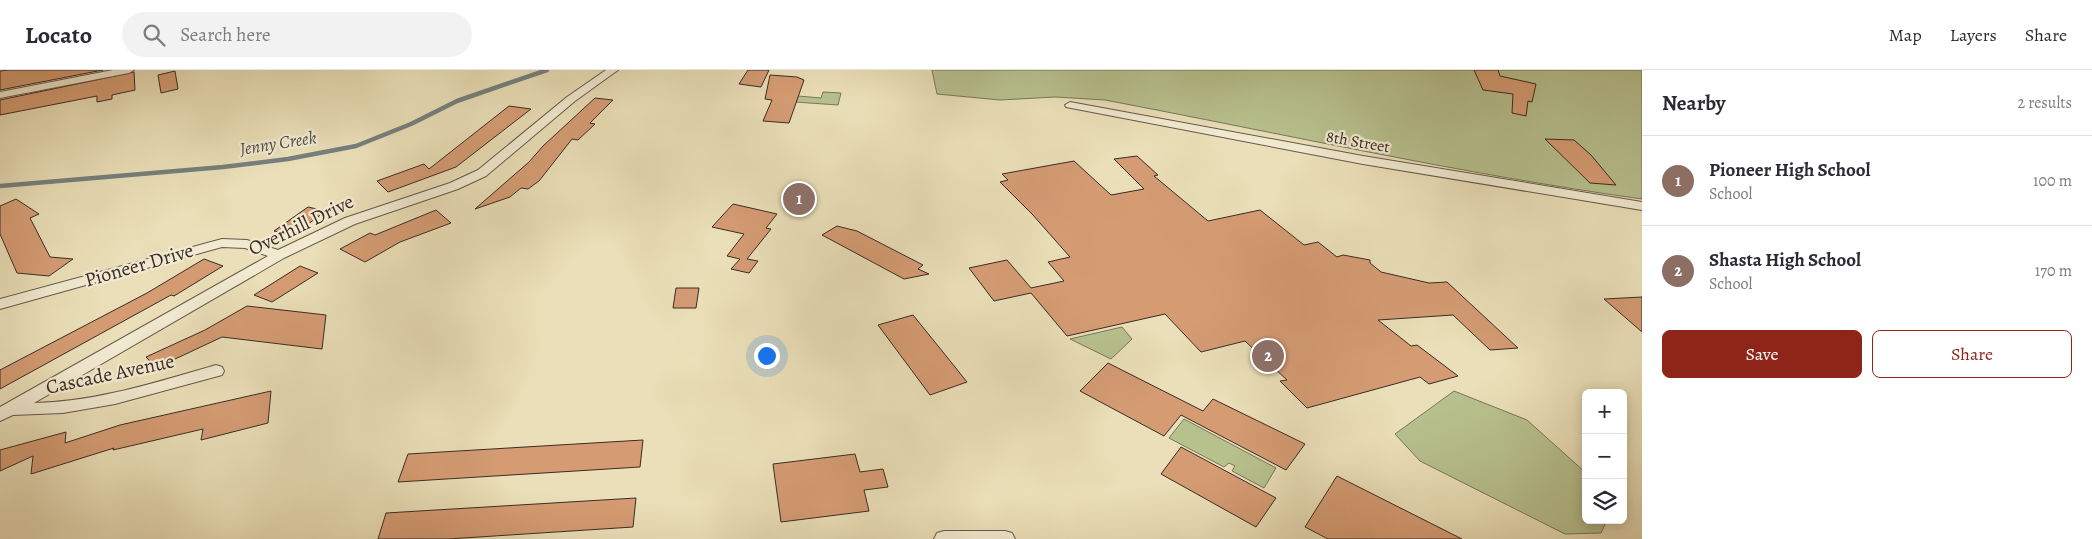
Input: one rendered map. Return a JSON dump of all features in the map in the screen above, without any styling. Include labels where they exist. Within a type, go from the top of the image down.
[{"type":"street","points":[[0,95],[129,70]]},
{"type":"street","name":"Overhill Drive","points":[[5,412],[280,254],[350,221],[454,186],[482,174],[571,99],[614,70]]},
{"type":"street","name":"8th Street","points":[[1070,105],[1382,163],[1572,196],[1642,206]]},
{"type":"street","name":"Pioneer Drive","points":[[0,304],[222,243],[247,244],[280,254]]},
{"type":"street","name":"Cascade Avenue","points":[[5,412],[66,408],[110,399],[216,371]]},
{"type":"street","points":[[944,539],[1005,539]]},
{"type":"green space","points":[[932,70],[1642,70],[1642,199],[1440,166],[1105,100],[1055,97],[1000,100],[937,94]]},
{"type":"green space","points":[[823,92],[841,93],[838,105],[795,102],[798,96],[821,98]]},
{"type":"green space","points":[[1122,327],[1132,339],[1111,359],[1070,339]]},
{"type":"green space","points":[[1454,391],[1527,420],[1582,469],[1582,524],[1605,524],[1601,533],[1565,534],[1420,461],[1395,434]]},
{"type":"green space","points":[[1184,419],[1276,468],[1264,488],[1232,471],[1235,466],[1229,463],[1224,467],[1169,438]]},
{"type":"building","points":[[103,70],[0,90],[0,71]]},
{"type":"building","points":[[748,70],[769,70],[761,87],[739,84]]},
{"type":"building","points":[[1474,70],[1498,70],[1500,76],[1536,84],[1532,102],[1528,101],[1526,116],[1512,113],[1513,94],[1483,90]]},
{"type":"building","points":[[175,71],[178,89],[161,93],[158,75]]},
{"type":"building","points":[[134,72],[135,90],[112,95],[112,99],[97,102],[97,96],[0,115],[0,100]]},
{"type":"building","points":[[770,75],[797,77],[804,80],[789,123],[763,121],[772,100],[765,99]]},
{"type":"building","points":[[595,98],[613,100],[590,123],[595,124],[578,140],[572,139],[539,181],[528,189],[521,188],[510,197],[475,209],[529,162],[543,146]]},
{"type":"building","points":[[509,106],[531,109],[456,167],[388,192],[377,181],[424,164],[429,169]]},
{"type":"building","points":[[1545,139],[1574,140],[1591,155],[1616,185],[1590,183]]},
{"type":"building","points":[[1137,156],[1158,175],[1154,176],[1208,221],[1260,210],[1304,245],[1318,242],[1337,257],[1343,255],[1370,260],[1370,263],[1381,272],[1429,283],[1447,282],[1518,348],[1490,350],[1453,315],[1378,320],[1411,346],[1417,345],[1458,376],[1429,384],[1420,377],[1307,408],[1280,381],[1287,380],[1245,341],[1201,352],[1165,314],[1067,336],[1031,293],[994,301],[969,268],[1007,260],[1031,288],[1064,281],[1048,262],[1070,257],[1032,214],[1000,182],[1008,180],[1002,174],[1074,161],[1111,195],[1144,189],[1114,159]]},
{"type":"building","points":[[16,199],[39,214],[30,218],[50,257],[73,259],[49,276],[17,273],[0,234],[0,206]]},
{"type":"building","points":[[733,204],[777,214],[766,228],[771,229],[747,259],[758,261],[749,273],[731,269],[740,259],[727,256],[744,234],[712,227]]},
{"type":"building","points":[[308,207],[326,211],[293,235],[274,231]]},
{"type":"building","points":[[436,210],[451,223],[400,242],[365,262],[340,249],[370,233],[375,235]]},
{"type":"building","points":[[837,226],[857,231],[923,265],[918,269],[929,274],[904,279],[822,235]]},
{"type":"building","points":[[204,259],[223,266],[174,296],[171,295],[0,389],[0,370],[147,293]]},
{"type":"building","points":[[300,266],[318,273],[272,302],[254,295]]},
{"type":"building","points":[[676,288],[699,288],[696,308],[673,308]]},
{"type":"building","points":[[1642,297],[1642,332],[1604,299]]},
{"type":"building","points":[[247,306],[326,315],[322,349],[222,337],[156,368],[146,357],[205,330]]},
{"type":"building","points":[[913,315],[967,382],[930,395],[878,325]]},
{"type":"building","points":[[1108,363],[1203,411],[1213,399],[1305,444],[1286,470],[1181,415],[1164,436],[1080,391]]},
{"type":"building","points":[[271,391],[268,423],[201,440],[203,429],[113,450],[114,448],[31,474],[33,456],[0,471],[0,450],[66,432],[65,443],[120,425]]},
{"type":"building","points":[[643,440],[640,467],[398,482],[408,454]]},
{"type":"building","points":[[1181,447],[1276,498],[1256,527],[1161,474]]},
{"type":"building","points":[[855,454],[860,472],[883,469],[888,487],[864,490],[869,511],[781,522],[773,464]]},
{"type":"building","points":[[1337,476],[1462,539],[1328,539],[1305,527]]},
{"type":"building","points":[[636,498],[633,527],[448,539],[378,539],[386,513]]},
{"type":"waterway","name":"Jenny Creek","points":[[0,186],[223,167],[288,159],[356,146],[411,124],[457,101],[547,70]]},
{"type":"place","name":"Pioneer High School","points":[[799,199]]},
{"type":"place","name":"Shasta High School","points":[[1268,356]]}]
